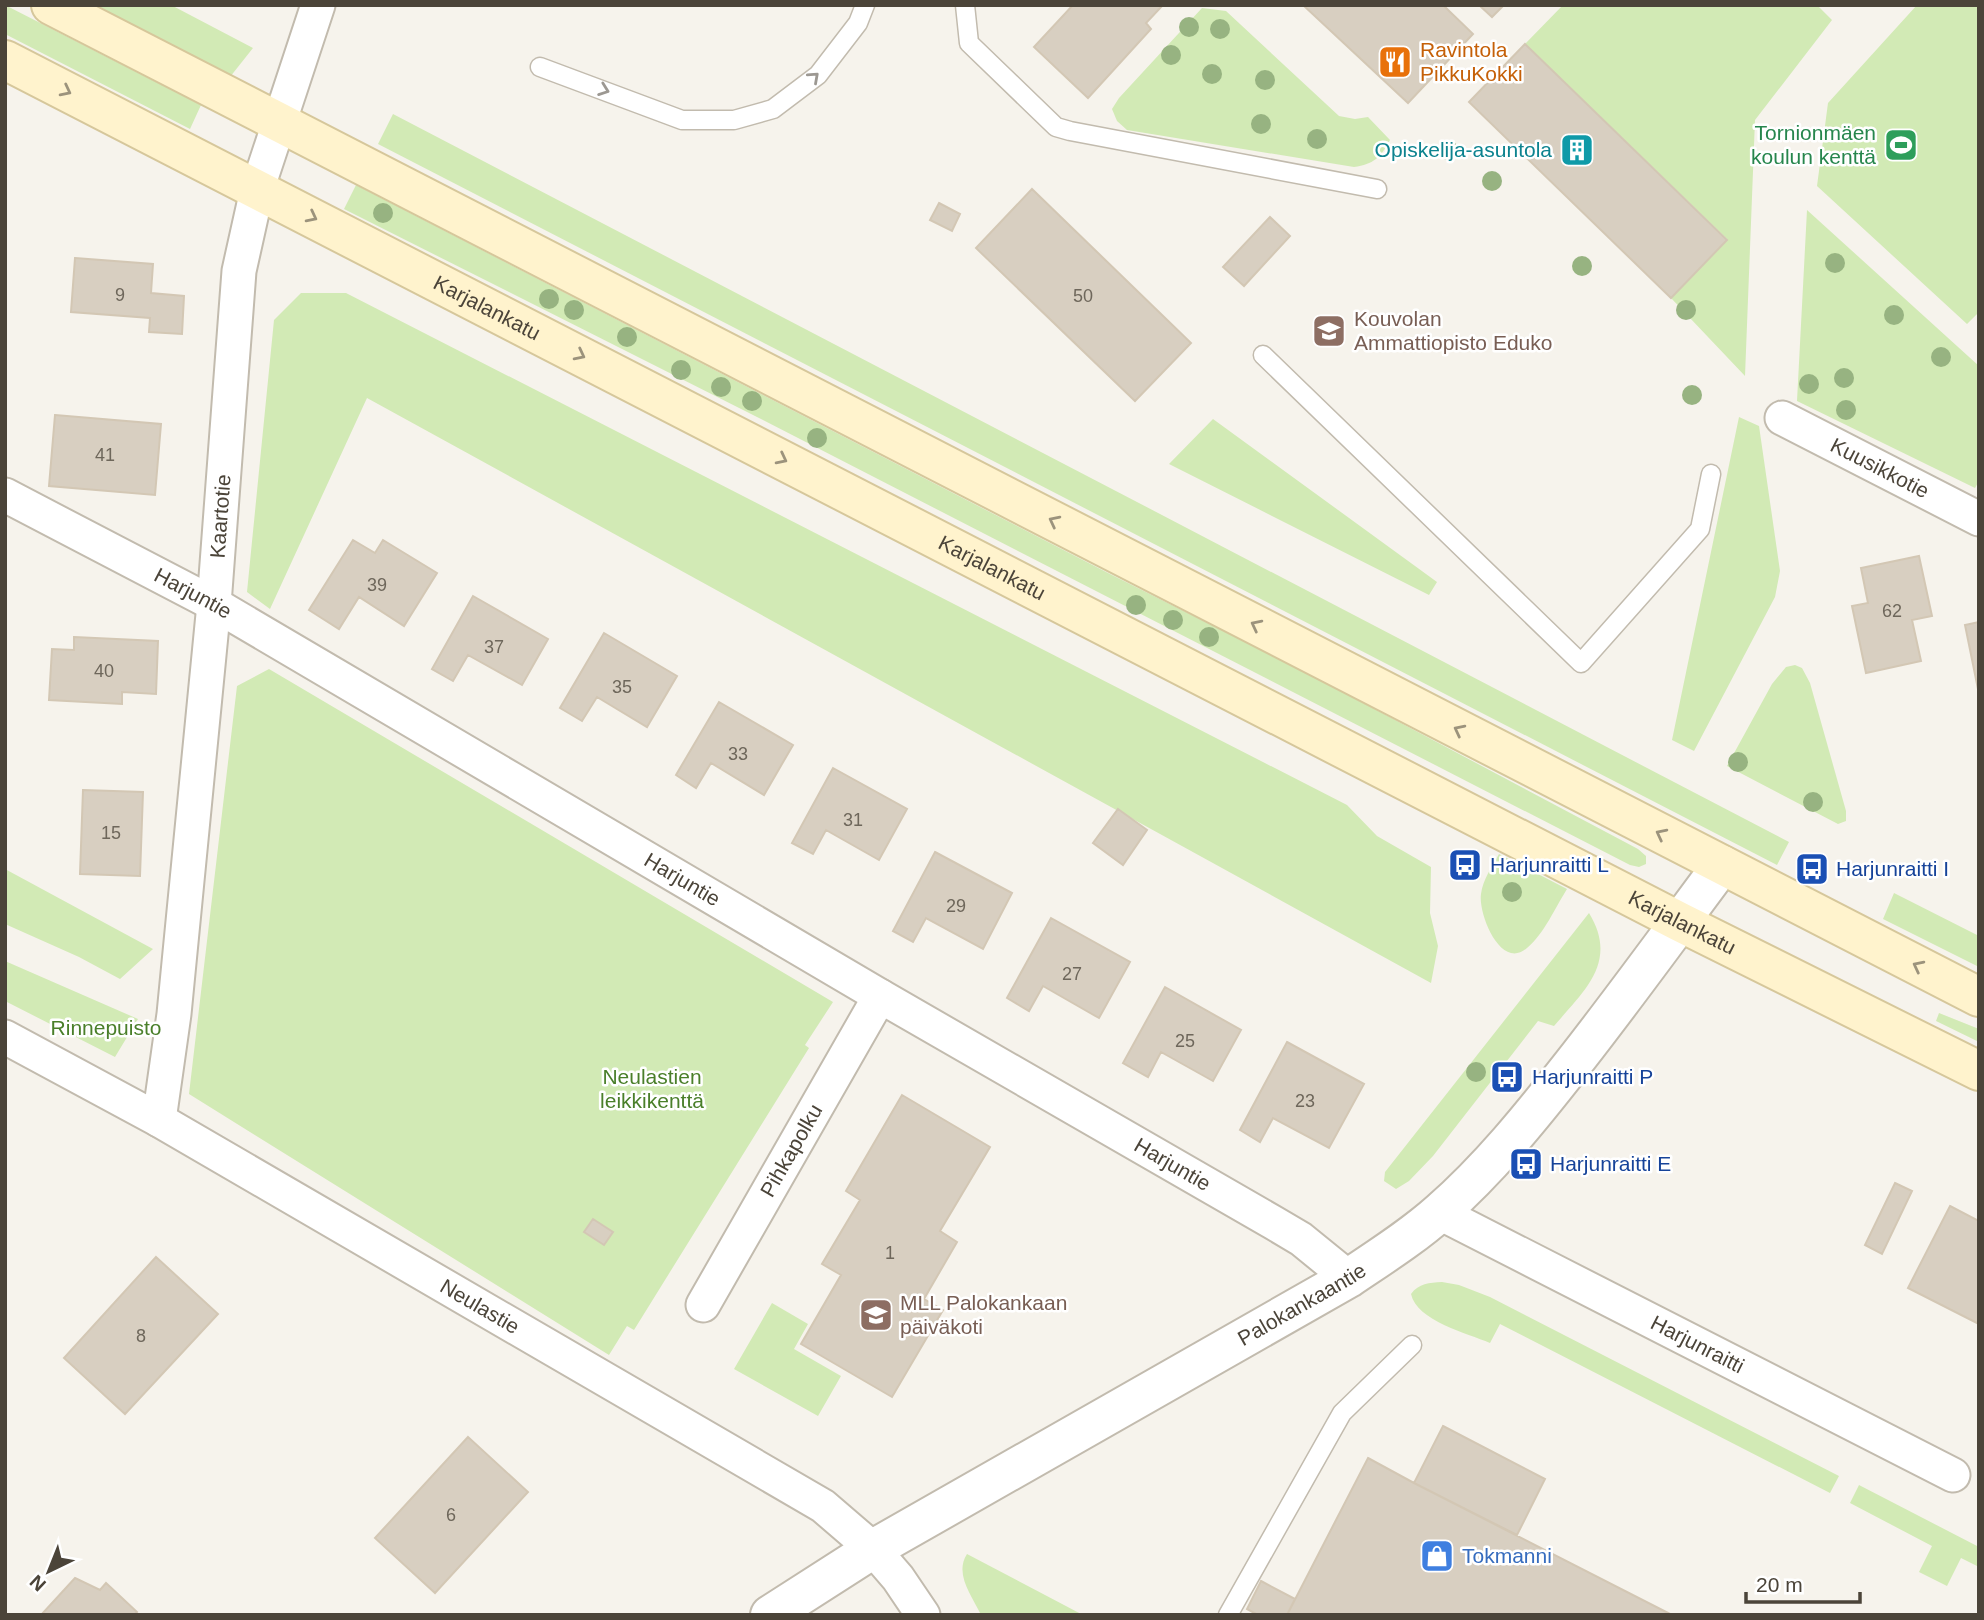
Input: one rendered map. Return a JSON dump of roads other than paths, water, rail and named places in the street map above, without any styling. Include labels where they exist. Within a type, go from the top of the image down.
[{"type":"main road","points":[[51,5],[1979,997]]},
{"type":"main road","name":"Karjalankatu","points":[[5,60],[1680,922],[1979,1071]]},
{"type":"street","name":"Kaartotie","points":[[159,1120],[175,1001],[214,604],[239,271],[257,190],[318,5]]},
{"type":"street","name":"Kuusikkotie","points":[[1782,418],[1979,519]]},
{"type":"street","name":"Harjuntie","points":[[5,495],[214,604],[880,996],[1301,1239],[1349,1278]]},
{"type":"street","name":"Palokankaantie","points":[[770,1615],[873,1549],[1349,1278],[1440,1213],[1491,1163],[1545,1100],[1643,974],[1721,865]]},
{"type":"street","name":"Pihkapolku","points":[[703,1305],[880,996]]},
{"type":"street","name":"Neulastie","points":[[5,1037],[159,1120],[823,1506],[873,1549],[898,1578],[922,1615]]},
{"type":"street","name":"Harjunraitti","points":[[1440,1213],[1953,1475]]},
{"type":"lane","points":[[540,67],[682,120],[734,120],[773,109],[818,75],[858,23],[865,5]]},
{"type":"lane","points":[[965,5],[968,43],[1056,127],[1377,189]]},
{"type":"lane","points":[[1264,355],[1581,663],[1700,529],[1711,474]]},
{"type":"lane","points":[[1227,1615],[1342,1413],[1412,1345]]},
{"type":"place","name":"Ravintola PikkuKokki","points":[[1395,62]]},
{"type":"place","name":"Tornionmäen koulun kenttä","points":[[1901,145]]},
{"type":"place","name":"Opiskelija-asuntola","points":[[1577,150]]},
{"type":"place","name":"Kouvolan Ammattiopisto Eduko","points":[[1329,331]]},
{"type":"place","name":"Harjunraitti L","points":[[1465,865]]},
{"type":"place","name":"Harjunraitti I","points":[[1812,869]]},
{"type":"place","name":"Harjunraitti P","points":[[1507,1077]]},
{"type":"place","name":"Harjunraitti E","points":[[1526,1164]]},
{"type":"place","name":"MLL Palokankaan päiväkoti","points":[[876,1315]]},
{"type":"place","name":"Tokmanni","points":[[1437,1556]]},
{"type":"park label","name":"Rinnepuisto","points":[[106,1028]]},
{"type":"park label","name":"Neulastien leikkikenttä","points":[[652,1089]]}]
